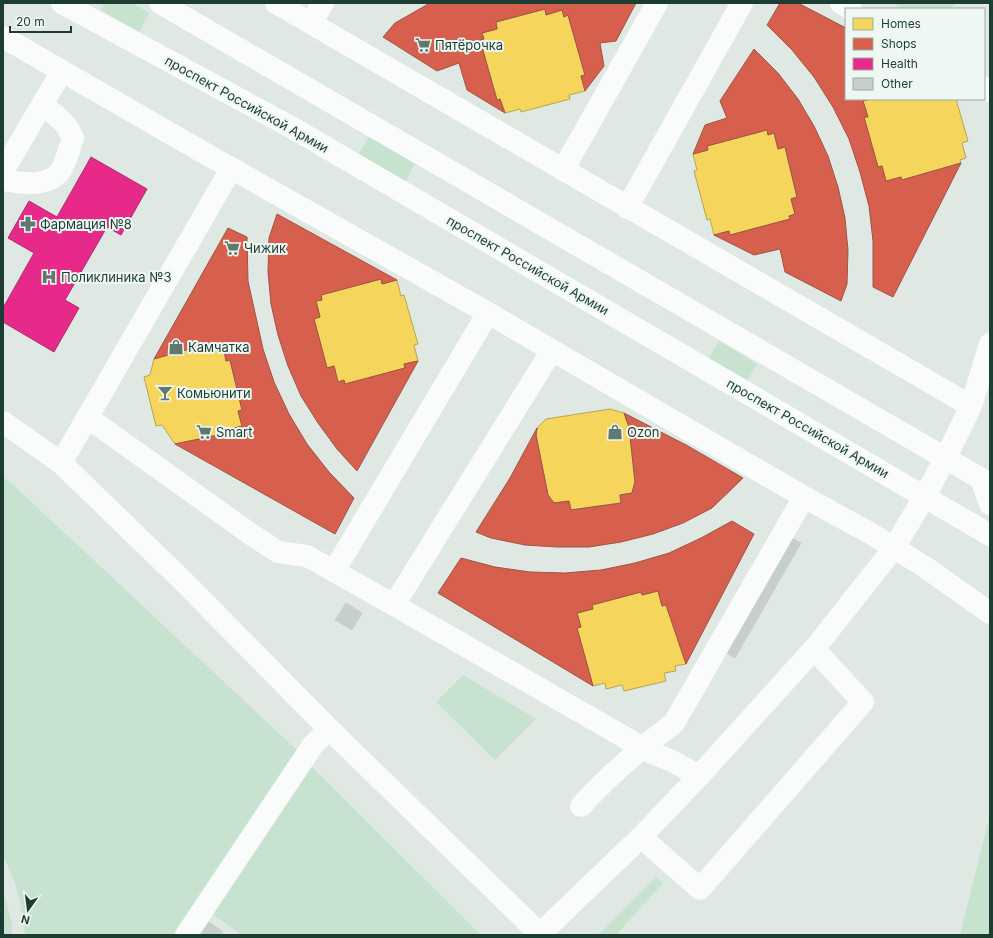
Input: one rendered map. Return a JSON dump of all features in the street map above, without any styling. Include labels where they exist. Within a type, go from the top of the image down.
[{"type":"street","name":"проспект Российской Армии","points":[[62,3],[291,127],[988,532]]},
{"type":"street","points":[[160,3],[986,482],[990,504]]},
{"type":"street","points":[[276,3],[627,208],[971,406]]},
{"type":"street","points":[[311,24],[323,3]]},
{"type":"street","points":[[563,170],[657,3]]},
{"type":"street","points":[[627,208],[742,3]]},
{"type":"street","points":[[3,37],[231,169],[488,313],[894,548],[925,567],[990,613]]},
{"type":"street","points":[[3,171],[62,71]]},
{"type":"street","points":[[3,180],[21,184],[43,182],[58,175],[67,157],[73,138],[70,129],[58,117],[42,105]]},
{"type":"street","points":[[61,463],[231,169]]},
{"type":"street","points":[[334,572],[488,313]]},
{"type":"street","points":[[3,422],[61,463],[181,579],[329,729],[540,934],[641,837],[699,776],[814,649],[894,548],[925,496],[971,406],[990,344]]},
{"type":"street","points":[[394,605],[552,350]]},
{"type":"street","points":[[87,417],[278,552],[307,556],[642,747],[699,776]]},
{"type":"street","points":[[580,806],[642,747],[674,723],[804,497]]},
{"type":"street","points":[[641,837],[700,889],[863,702],[814,649]]},
{"type":"street","points":[[186,935],[308,753],[329,729]]},
{"type":"green space","points":[[105,3],[132,3],[149,13],[139,32],[101,10]]},
{"type":"green space","points":[[892,3],[955,3],[952,8],[901,8]]},
{"type":"green space","points":[[370,135],[416,162],[405,182],[358,155]]},
{"type":"green space","points":[[719,341],[757,364],[746,383],[708,360]]},
{"type":"green space","points":[[3,477],[298,751],[175,935],[25,935],[15,885],[3,857]]},
{"type":"green space","points":[[463,675],[536,719],[495,760],[436,702]]},
{"type":"green space","points":[[308,763],[481,935],[238,935],[239,933],[208,911]]},
{"type":"green space","points":[[990,815],[990,935],[960,935]]},
{"type":"green space","points":[[656,877],[663,883],[616,935],[598,935]]},
{"type":"green space","points":[[3,891],[12,924],[12,935],[3,935]]},
{"type":"building: Homes","points":[[545,9],[546,15],[562,10],[564,17],[568,15],[585,75],[581,76],[585,91],[569,95],[570,99],[521,112],[520,109],[505,113],[500,99],[497,100],[480,40],[484,39],[482,33],[497,29],[496,22]]},
{"type":"building: Homes","points":[[956,100],[968,141],[962,143],[966,158],[960,160],[961,163],[902,180],[901,177],[886,181],[882,166],[878,167],[864,117],[868,117],[863,101]]},
{"type":"building: Homes","points":[[767,130],[768,135],[774,133],[778,149],[785,147],[797,197],[791,199],[795,214],[789,216],[790,219],[730,235],[729,231],[714,235],[710,219],[707,220],[694,171],[697,170],[693,154],[708,150],[707,146]]},
{"type":"building: Homes","points":[[381,279],[382,284],[397,280],[401,296],[404,295],[418,344],[414,345],[418,361],[404,364],[405,368],[345,384],[344,380],[338,382],[334,366],[327,368],[314,319],[320,317],[316,301],[322,300],[321,295]]},
{"type":"building: Homes","points":[[207,344],[208,348],[223,345],[226,361],[230,360],[242,410],[238,411],[242,426],[227,430],[228,433],[175,444],[162,425],[156,426],[144,377],[150,375],[154,359]]},
{"type":"building: Homes","points":[[610,409],[624,413],[629,427],[635,482],[632,493],[620,495],[621,503],[571,510],[569,501],[554,503],[548,495],[536,435],[537,428],[546,419]]},
{"type":"building: Homes","points":[[658,591],[662,606],[666,605],[686,664],[675,666],[676,671],[664,673],[666,681],[624,691],[622,685],[606,689],[605,683],[593,686],[577,628],[581,627],[577,613],[593,609],[592,605],[641,592],[642,595]]},
{"type":"building: Shops","points":[[430,3],[636,3],[616,41],[600,43],[604,66],[585,91],[581,76],[585,75],[568,15],[564,17],[562,10],[546,15],[545,9],[496,22],[497,29],[482,33],[484,39],[480,40],[497,100],[500,99],[505,113],[467,90],[459,63],[437,71],[383,37],[395,23]]},
{"type":"building: Shops","points":[[780,3],[798,3],[845,27],[845,100],[866,100],[863,101],[868,117],[864,117],[878,167],[882,166],[886,181],[901,177],[902,180],[961,163],[893,297],[873,287],[873,241],[869,206],[849,139],[833,107],[814,77],[792,50],[767,25]]},
{"type":"building: Shops","points":[[754,49],[778,73],[798,99],[814,126],[828,156],[838,187],[845,218],[848,250],[847,284],[841,301],[785,272],[780,249],[754,255],[714,235],[729,231],[730,235],[790,219],[789,216],[795,214],[791,199],[797,197],[785,147],[778,149],[774,133],[768,135],[767,130],[707,146],[708,150],[693,154],[705,125],[727,118],[720,101]]},
{"type":"building: Shops","points":[[277,214],[397,280],[382,284],[381,279],[321,295],[322,300],[316,301],[320,317],[314,319],[327,368],[334,366],[338,382],[344,380],[345,384],[405,368],[404,364],[418,361],[357,471],[337,449],[301,396],[288,366],[278,335],[271,304],[268,272],[269,238]]},
{"type":"building: Shops","points":[[228,228],[247,237],[248,281],[263,349],[274,382],[289,414],[307,444],[329,472],[354,498],[335,534],[175,444],[228,433],[227,430],[242,426],[238,411],[242,410],[230,360],[226,361],[223,345],[208,348],[207,344],[154,359]]},
{"type":"building: Shops","points":[[624,413],[688,446],[743,478],[712,508],[683,523],[653,534],[621,542],[589,547],[525,545],[491,538],[476,532],[510,478],[537,428],[536,435],[548,495],[554,503],[569,501],[571,510],[621,503],[620,495],[632,493],[635,482],[629,427]]},
{"type":"building: Shops","points":[[732,521],[754,534],[686,664],[666,605],[662,606],[658,591],[642,595],[641,592],[592,605],[593,609],[577,613],[581,627],[577,628],[593,686],[438,593],[461,558],[495,567],[530,572],[565,573],[601,570],[635,563],[669,553]]},
{"type":"building: Health","name":"Поликлиника №3","points":[[91,157],[147,189],[121,235],[107,227],[65,300],[79,308],[54,352],[3,322],[3,308],[34,253],[8,238],[29,201],[57,217]]},
{"type":"building: Other","points":[[785,534],[801,543],[735,658],[720,649]]},
{"type":"building: Other","points":[[346,603],[362,613],[352,630],[335,620]]},
{"type":"building: Other","points":[[209,922],[223,932],[221,935],[200,935]]},
{"type":"place","name":"Пятёрочка","points":[[423,45]]},
{"type":"place","name":"Фармация №8","points":[[28,224]]},
{"type":"place","name":"Чижик","points":[[232,248]]},
{"type":"place","name":"Поликлиника №3","points":[[49,277]]},
{"type":"place","name":"Камчатка","points":[[176,347]]},
{"type":"place","name":"Комьюнити","points":[[165,393]]},
{"type":"place","name":"Smart","points":[[204,432]]},
{"type":"place","name":"Ozon","points":[[615,432]]}]
